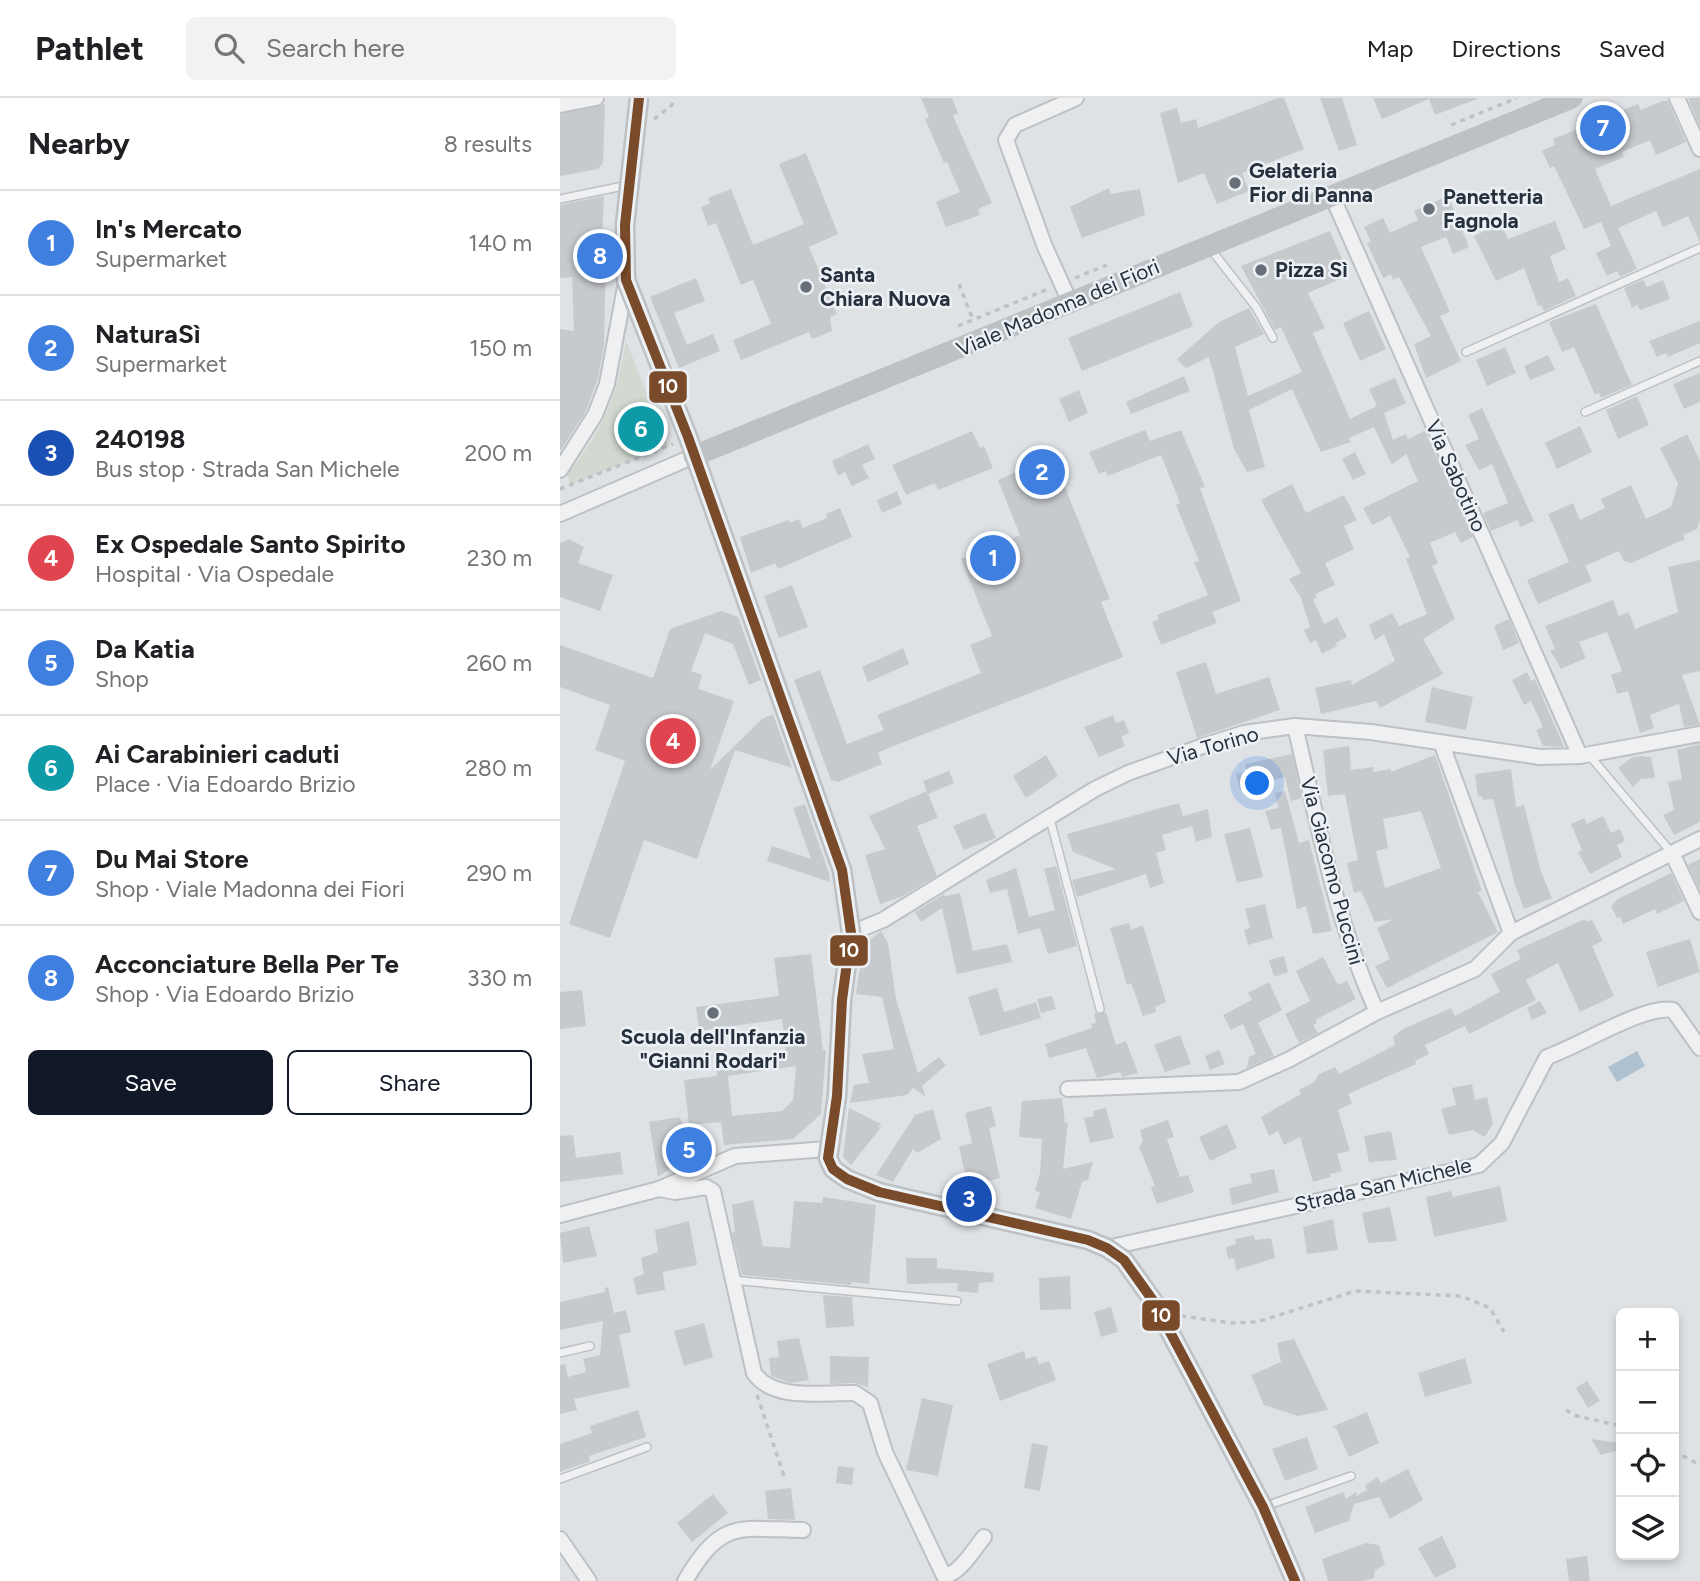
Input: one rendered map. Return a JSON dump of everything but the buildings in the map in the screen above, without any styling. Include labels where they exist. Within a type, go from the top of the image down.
[{"type":"street","points":[[560,105],[596,98]]},
{"type":"street","points":[[560,470],[595,415],[607,384],[626,281],[625,225],[639,98]]},
{"type":"street","points":[[1677,98],[1700,149]]},
{"type":"street","points":[[1070,302],[1031,210],[1006,140],[1015,125],[1071,99]]},
{"type":"street","name":"Viale Madonna dei Fiori","points":[[560,514],[694,456],[1561,100]]},
{"type":"street","name":"Via Sabotino","points":[[1332,196],[1584,755]]},
{"type":"street","points":[[560,1215],[659,1189],[734,1156],[827,1149],[837,1096],[842,1000],[851,933],[842,870],[694,456],[626,281]]},
{"type":"street","name":"Via Torino","points":[[851,933],[883,920],[1095,789],[1128,773],[1244,733],[1295,726],[1441,742],[1540,757],[1584,755],[1700,734]]},
{"type":"street","name":"Via Giacomo Puccini","points":[[1295,726],[1343,925],[1356,966],[1377,1012]]},
{"type":"street","points":[[1441,742],[1511,933]]},
{"type":"street","points":[[1068,1089],[1239,1082],[1288,1060],[1377,1012],[1475,969],[1511,933],[1700,839]]},
{"type":"street","points":[[1672,853],[1700,912]]},
{"type":"street","name":"Strada San Michele","points":[[1107,1248],[1479,1165],[1502,1143],[1547,1057],[1580,1045],[1643,1013],[1662,1008],[1673,1010],[1700,1048]]},
{"type":"street","name":"Strada San Michele","points":[[827,1149],[834,1169],[847,1179],[869,1188],[1026,1224],[1107,1248],[1133,1269],[1161,1315],[1263,1507],[1295,1581]]},
{"type":"street","points":[[659,1189],[676,1192],[706,1187],[713,1191],[754,1373],[761,1384],[780,1392],[855,1393],[870,1403],[886,1452],[944,1576],[950,1575],[958,1568],[984,1537]]},
{"type":"street","points":[[685,1581],[704,1550],[722,1534],[746,1529],[803,1530]]},
{"type":"street","points":[[560,1539],[589,1581]]},
{"type":"lane","points":[[560,199],[630,185]]},
{"type":"lane","points":[[1208,246],[1256,307],[1273,338]]},
{"type":"lane","points":[[1466,352],[1700,248]]},
{"type":"lane","points":[[1585,412],[1700,361]]},
{"type":"lane","points":[[1584,755],[1672,853]]},
{"type":"lane","points":[[1050,819],[1100,1009]]},
{"type":"lane","points":[[731,1280],[957,1301]]},
{"type":"lane","points":[[560,1353],[590,1346]]},
{"type":"lane","points":[[560,1479],[647,1447]]},
{"type":"lane","points":[[1263,1507],[1351,1476]]},
{"type":"path","points":[[959,284],[973,320]]},
{"type":"path","points":[[1161,1315],[1232,1323],[1257,1322],[1355,1291],[1461,1296],[1490,1308],[1504,1332]]},
{"type":"path","points":[[761,1384],[756,1392],[758,1402],[785,1479]]},
{"type":"path","points":[[1566,1410],[1577,1416],[1616,1425]]},
{"type":"path","points":[[1679,1454],[1700,1465]]},
{"type":"shaded area","points":[[626,341],[668,446],[571,484],[567,475],[599,428],[613,397]]},
{"type":"water","points":[[1637,1051],[1645,1066],[1617,1082],[1608,1067]]},
{"type":"transit line","name":"10","points":[[639,98],[625,225],[626,280],[688,437],[842,870],[851,933],[842,1000],[837,1096],[828,1158],[833,1169],[847,1179],[879,1192],[1088,1240],[1107,1248],[1124,1260],[1154,1302],[1263,1507],[1295,1581]]},
{"type":"place","name":"Du Mai Store","points":[[1603,128]]},
{"type":"place","name":"Gelateria Fior di Panna","points":[[1235,183]]},
{"type":"place","name":"Panetteria Fagnola","points":[[1429,209]]},
{"type":"place","name":"Acconciature Bella Per Te","points":[[600,256]]},
{"type":"place","name":"Pizza Sì","points":[[1261,270]]},
{"type":"place","name":"Santa Chiara Nuova","points":[[806,287]]},
{"type":"place","name":"Ai Carabinieri caduti","points":[[641,429]]},
{"type":"place","name":"NaturaSì","points":[[1042,472]]},
{"type":"place","name":"In's Mercato","points":[[993,558]]},
{"type":"place","name":"Ex Ospedale Santo Spirito","points":[[673,741]]},
{"type":"place","name":"Scuola dell'Infanzia \"Gianni Rodari\"","points":[[713,1013]]},
{"type":"place","name":"Da Katia","points":[[689,1150]]},
{"type":"place","name":"240198","points":[[969,1199]]}]
